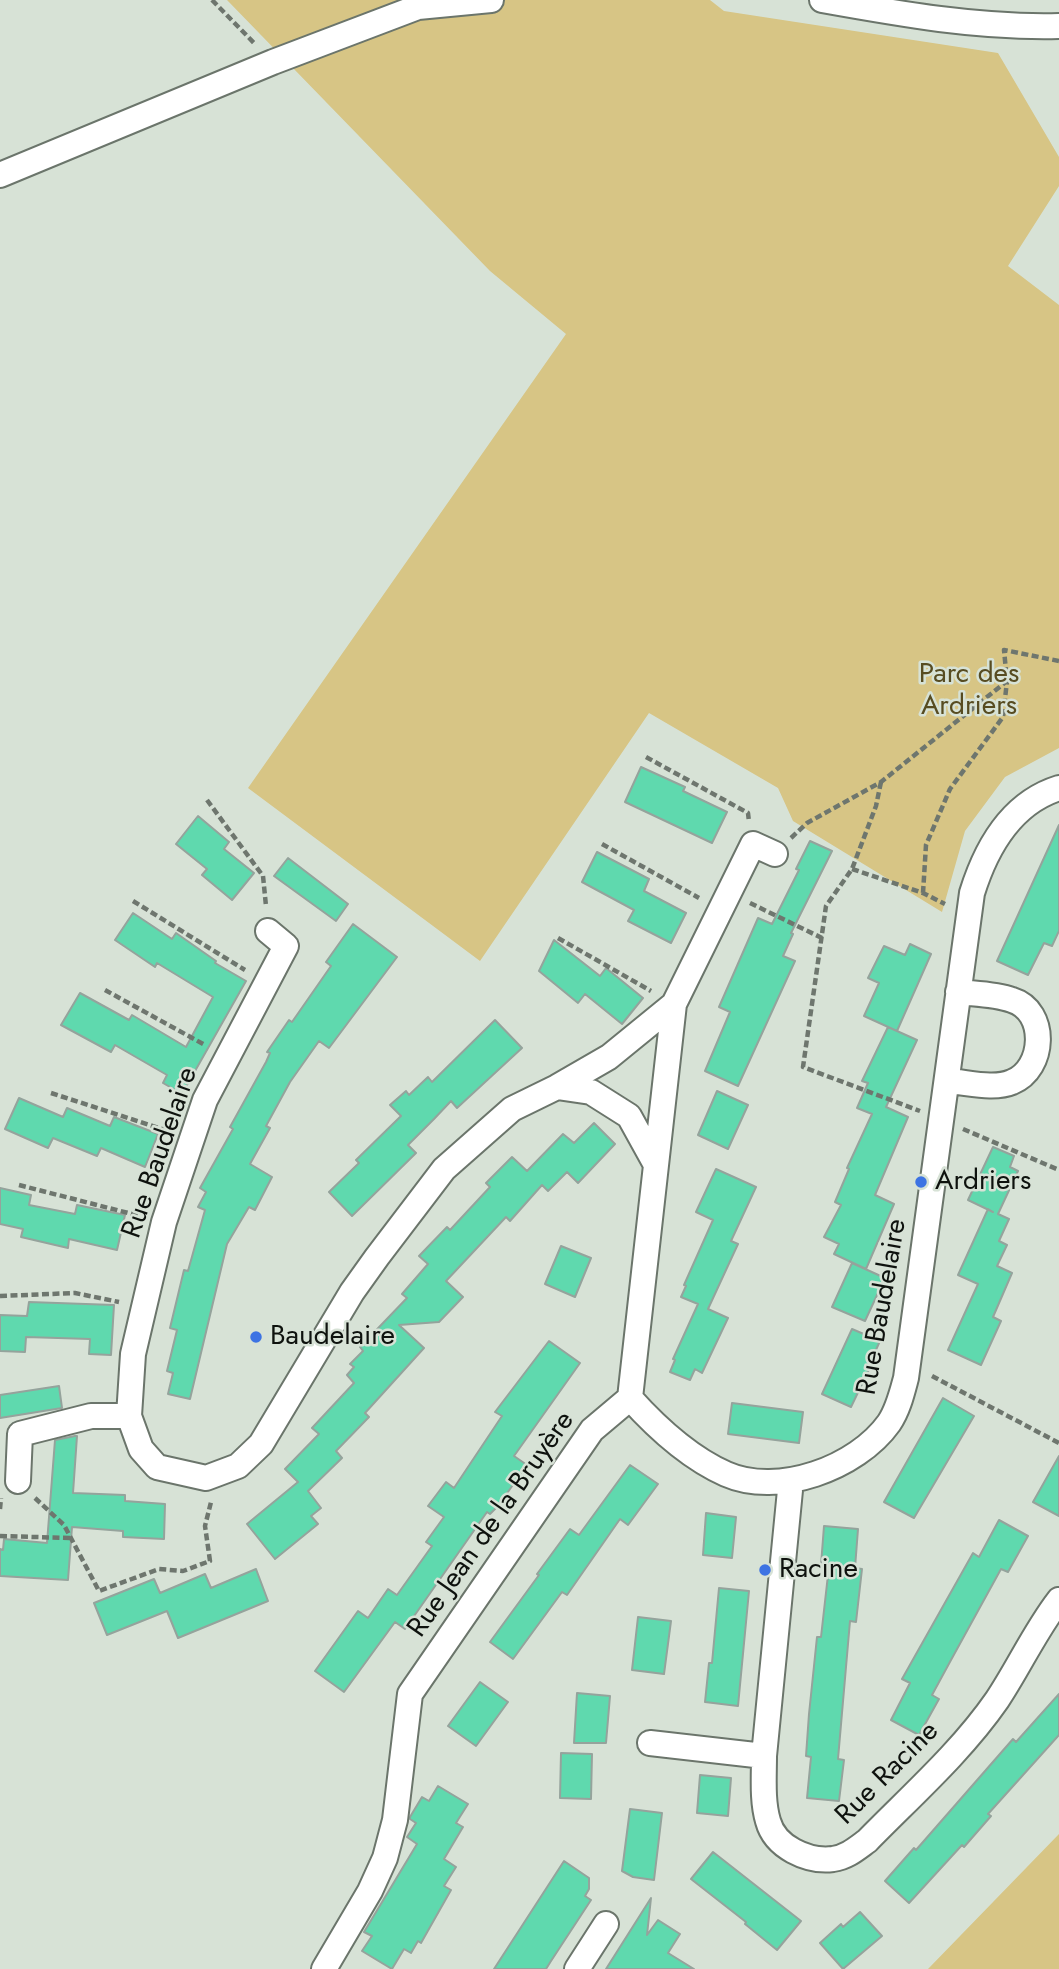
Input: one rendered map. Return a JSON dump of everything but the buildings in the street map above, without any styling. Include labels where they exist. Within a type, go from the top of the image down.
[{"type":"street","points":[[0,175],[273,62],[418,7],[491,0]]},
{"type":"street","points":[[822,0],[920,17],[1059,26]]},
{"type":"street","name":"Rue Baudelaire","points":[[630,1398],[695,1456],[728,1475],[764,1482],[791,1480],[850,1460],[881,1433],[899,1405],[906,1378],[968,916],[981,865],[995,839],[1011,820],[1031,802],[1059,788]]},
{"type":"street","points":[[630,1398],[674,1004],[723,901],[764,849]]},
{"type":"street","name":"Rue Baudelaire","points":[[218,1474],[206,1478],[157,1467],[141,1449],[129,1416],[133,1354],[164,1222],[205,1100],[286,946],[268,931]]},
{"type":"street","points":[[947,1081],[997,1085],[1013,1082],[1025,1074],[1039,1041],[1038,1028],[1030,1011],[1014,1000],[958,992]]},
{"type":"street","points":[[218,1474],[238,1466],[261,1444],[352,1292],[444,1169],[512,1110],[609,1057],[674,1004]]},
{"type":"street","points":[[556,1087],[591,1093],[629,1116],[655,1163]]},
{"type":"street","name":"Rue Jean de la Bruyère","points":[[324,1969],[370,1891],[385,1858],[395,1820],[410,1694],[592,1430],[630,1398]]},
{"type":"street","points":[[18,1481],[20,1434],[91,1416],[129,1416]]},
{"type":"street","name":"Rue Racine","points":[[791,1480],[764,1756],[764,1798],[768,1822],[779,1842],[799,1854],[833,1859],[851,1853],[867,1841],[979,1724],[998,1699],[1043,1621],[1059,1600]]},
{"type":"street","points":[[650,1743],[764,1756]]},
{"type":"street","points":[[578,1969],[606,1924]]},
{"type":"path","points":[[212,0],[273,62]]},
{"type":"path","points":[[923,893],[926,845],[950,789],[1003,717],[1007,681],[1004,650],[1059,661]]},
{"type":"path","points":[[646,757],[748,813],[764,849],[881,782],[1007,681]]},
{"type":"path","points":[[881,782],[876,806],[852,869],[826,905],[803,1067],[942,1120],[1059,1170]]},
{"type":"path","points":[[207,800],[264,876],[268,931]]},
{"type":"path","points":[[602,844],[723,901],[822,938]]},
{"type":"path","points":[[852,869],[923,893],[968,916]]},
{"type":"path","points":[[133,901],[267,983]]},
{"type":"path","points":[[558,938],[674,1004]]},
{"type":"path","points":[[106,990],[227,1058]]},
{"type":"path","points":[[51,1093],[192,1139]]},
{"type":"path","points":[[19,1185],[164,1222]]},
{"type":"path","points":[[0,1296],[75,1293],[144,1307]]},
{"type":"path","points":[[906,1378],[933,1375],[1059,1443]]},
{"type":"path","points":[[18,1481],[65,1525],[99,1591],[159,1569],[183,1571],[210,1561],[205,1526],[218,1474]]},
{"type":"path","points":[[0,1536],[71,1538]]},
{"type":"green space","name":"Parc des Ardriers","points":[[227,0],[710,0],[724,11],[998,53],[1059,157],[1059,186],[1008,266],[1059,305],[1059,748],[1005,777],[965,831],[942,912],[793,821],[778,788],[649,713],[480,961],[248,788],[566,334],[490,271]]},
{"type":"green space","points":[[1059,1834],[1059,1969],[928,1969]]},
{"type":"place","name":"Ardriers","points":[[921,1182]]},
{"type":"place","name":"Baudelaire","points":[[256,1337]]},
{"type":"place","name":"Racine","points":[[765,1570]]}]
